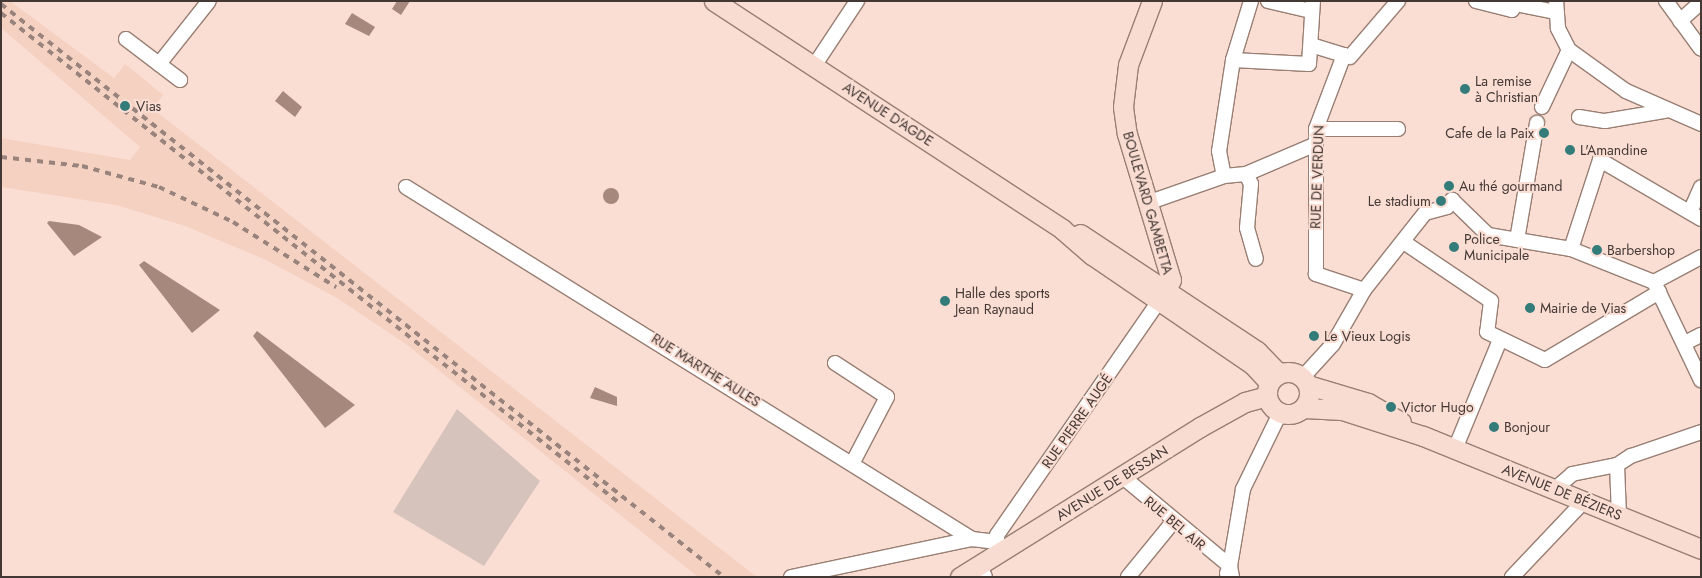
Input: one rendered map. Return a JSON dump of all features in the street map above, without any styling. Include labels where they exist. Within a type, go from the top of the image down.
[{"type":"main road","name":"BOULEVARD GAMBETTA","points":[[1152,1],[1136,39],[1123,97],[1127,134],[1147,203],[1169,267],[1171,280],[1162,294]]},
{"type":"main road","name":"AVENUE D'AGDE","points":[[722,3],[814,66],[1062,229],[1085,236],[1253,365],[1271,384],[1281,411]]},
{"type":"main road","name":"AVENUE DE BÉZIERS","points":[[1271,384],[1305,382],[1368,402],[1424,436]]},
{"type":"main road","points":[[1304,408],[1310,393],[1305,382]]},
{"type":"main road","name":"AVENUE DE BESSAN","points":[[960,577],[982,571],[1000,547],[1123,477],[1271,384]]},
{"type":"main road","name":"AVENUE DE BÉZIERS","points":[[1281,411],[1304,408],[1342,410],[1424,436],[1701,549]]},
{"type":"street","points":[[159,64],[209,1]]},
{"type":"street","points":[[814,66],[857,1]]},
{"type":"street","points":[[1224,176],[1219,151],[1233,60],[1251,1]]},
{"type":"street","points":[[1233,60],[1309,64],[1312,6],[1268,1]]},
{"type":"street","points":[[1311,45],[1350,57],[1398,1]]},
{"type":"street","points":[[1476,1],[1512,10],[1515,4],[1556,7],[1569,50],[1626,92],[1666,111],[1701,124]]},
{"type":"street","points":[[1666,1],[1701,48]]},
{"type":"street","points":[[1680,20],[1701,2]]},
{"type":"street","points":[[126,40],[180,80]]},
{"type":"street","points":[[1542,107],[1569,50]]},
{"type":"street","name":"RUE DE VERDUN","points":[[1344,55],[1316,129],[1316,274],[1364,290]]},
{"type":"street","points":[[1579,117],[1605,121],[1666,111]]},
{"type":"street","points":[[1516,240],[1537,123]]},
{"type":"street","points":[[1316,129],[1398,129]]},
{"type":"street","points":[[1147,203],[1224,176],[1246,174],[1316,144]]},
{"type":"street","points":[[1571,249],[1600,160],[1695,216],[1701,187]]},
{"type":"street","points":[[1246,174],[1251,184],[1246,228],[1256,260]]},
{"type":"street","name":"RUE MARTHE AULES","points":[[406,187],[853,462],[972,539],[1000,547]]},
{"type":"street","points":[[1305,382],[1333,344],[1364,290],[1405,243],[1425,213],[1446,207],[1452,200],[1488,235],[1571,249],[1656,287],[1685,343],[1701,380]]},
{"type":"street","points":[[1405,243],[1491,301],[1487,332],[1500,340],[1545,360],[1701,257]]},
{"type":"street","name":"RUE PIERRE AUGÉ","points":[[1000,547],[997,535],[1162,294]]},
{"type":"street","points":[[1685,343],[1701,335]]},
{"type":"street","points":[[1455,449],[1500,340]]},
{"type":"street","points":[[835,363],[887,397],[853,462]]},
{"type":"street","points":[[1229,573],[1243,489],[1281,411]]},
{"type":"street","points":[[1556,489],[1572,474],[1618,465],[1631,456],[1701,432]]},
{"type":"street","points":[[1618,465],[1620,515]]},
{"type":"street","name":"RUE BEL AIR","points":[[1123,477],[1229,573]]},
{"type":"street","points":[[1517,575],[1584,501]]},
{"type":"street","points":[[1128,577],[1173,522]]},
{"type":"street","points":[[791,577],[972,539]]},
{"type":"shaded area","points":[[1,1],[10,1],[114,78],[125,64],[133,70],[163,95],[153,109],[757,577],[698,577],[407,345],[337,298],[264,259],[185,226],[116,205],[1,187],[1,138],[130,160],[140,147],[1,28]]},
{"type":"shaded area","points":[[397,1],[410,1],[401,15],[392,9]]},
{"type":"shaded area","points":[[352,13],[375,27],[369,36],[345,24]]},
{"type":"shaded area","points":[[283,91],[302,107],[295,117],[275,101]]},
{"type":"shaded area","points":[[608,188],[614,188],[619,193],[617,202],[608,204],[603,199],[603,193]]},
{"type":"shaded area","points":[[49,221],[79,225],[102,237],[74,256],[47,223]]},
{"type":"shaded area","points":[[144,261],[220,310],[192,333],[139,265]]},
{"type":"shaded area","points":[[257,331],[355,405],[325,428],[253,336]]},
{"type":"shaded area","points":[[595,387],[617,397],[617,406],[590,398]]},
{"type":"shaded area","points":[[457,409],[540,481],[484,566],[393,512]]},
{"type":"railway","points":[[1,4],[724,577]]},
{"type":"railway","points":[[1,13],[618,502]]},
{"type":"railway","points":[[1,157],[82,166],[159,187],[233,222],[336,287]]},
{"type":"place","name":"La remise à Christian","points":[[1465,89]]},
{"type":"place","name":"Vias","points":[[125,106]]},
{"type":"place","name":"Cafe de la Paix","points":[[1544,133]]},
{"type":"place","name":"L'Amandine","points":[[1570,150]]},
{"type":"place","name":"Au thé gourmand","points":[[1449,186]]},
{"type":"place","name":"Le stadium","points":[[1441,201]]},
{"type":"place","name":"Police Municipale","points":[[1454,247]]},
{"type":"place","name":"Barbershop","points":[[1597,250]]},
{"type":"place","name":"Halle des sports Jean Raynaud","points":[[945,301]]},
{"type":"place","name":"Mairie de Vias","points":[[1530,308]]},
{"type":"place","name":"Le Vieux Logis","points":[[1314,336]]},
{"type":"place","name":"Victor Hugo","points":[[1391,407]]},
{"type":"place","name":"Bonjour","points":[[1494,427]]}]
